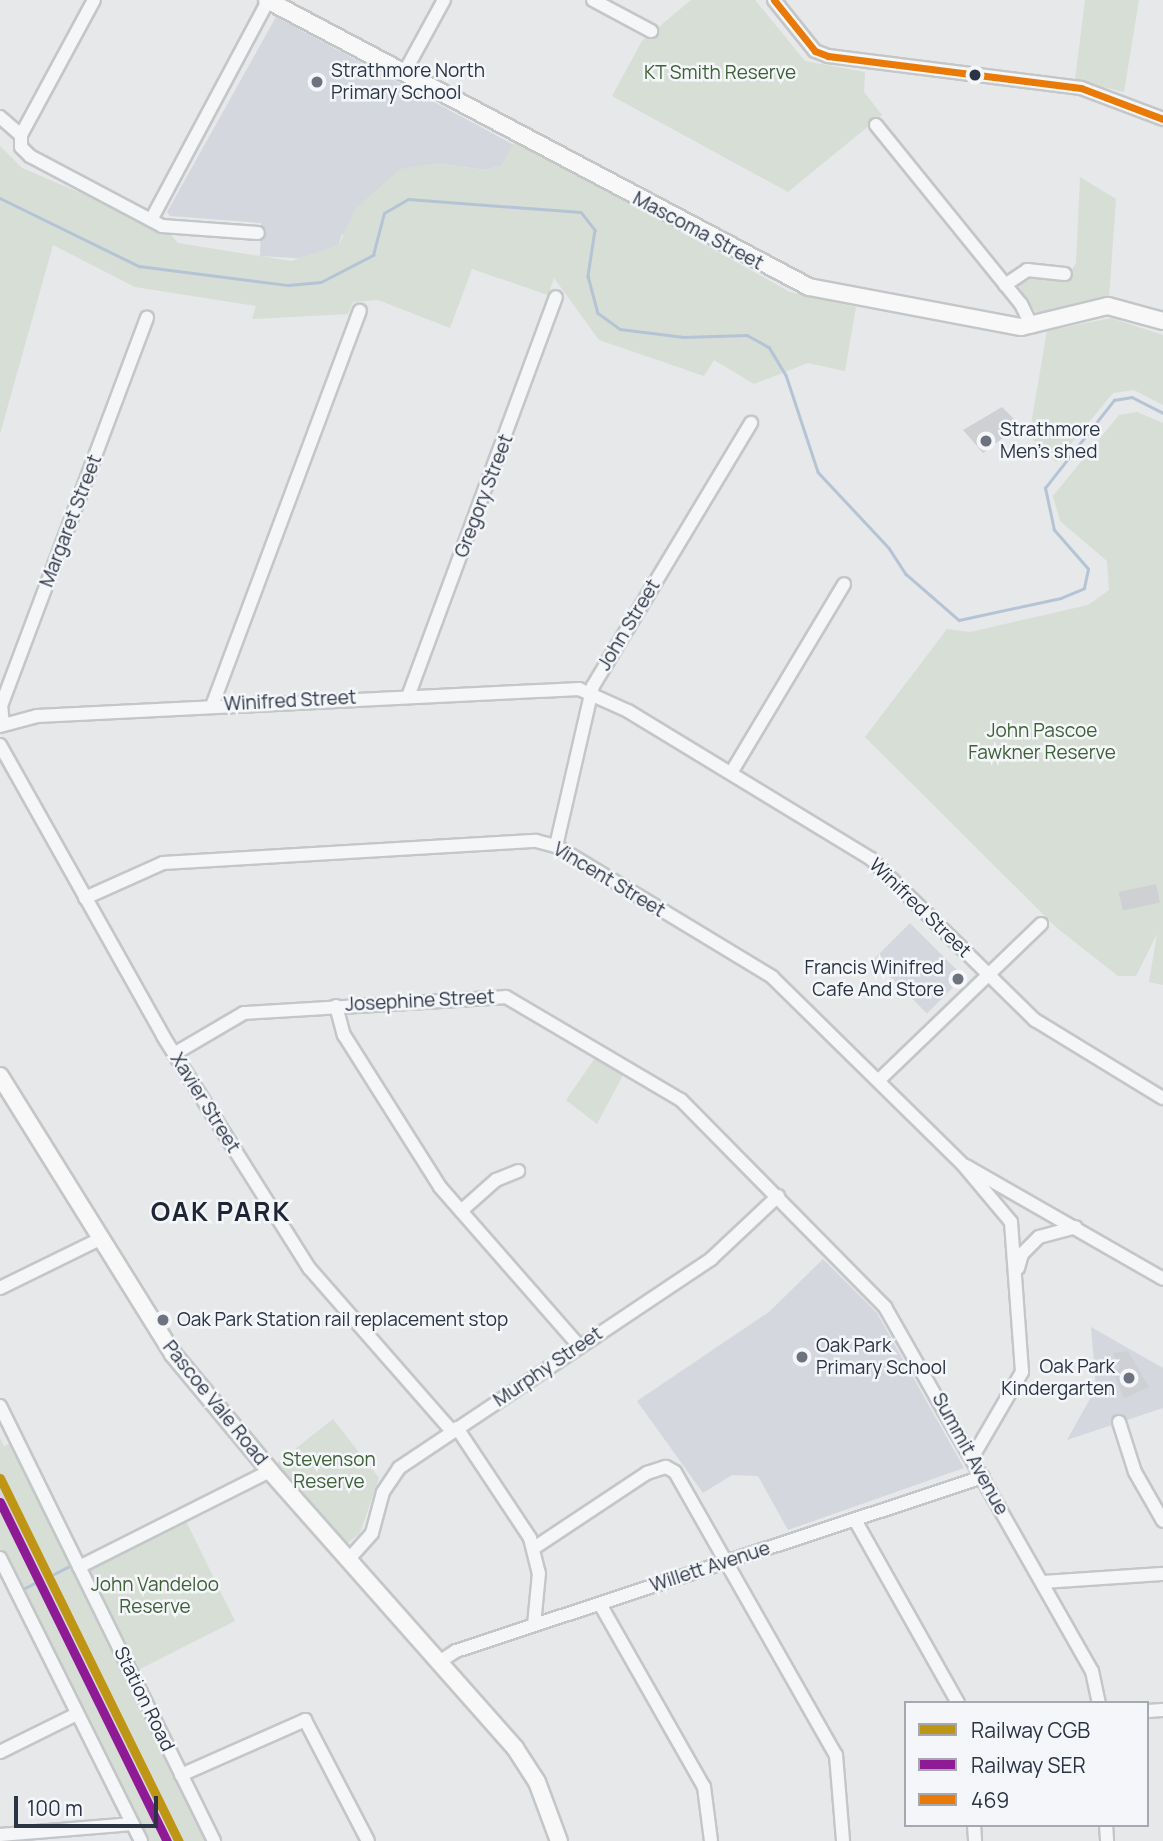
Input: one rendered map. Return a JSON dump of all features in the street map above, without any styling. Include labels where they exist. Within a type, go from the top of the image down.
[{"type":"main road","name":"Mascoma Street","points":[[268,0],[792,281],[840,295],[1032,327],[1108,306],[1163,321]]},
{"type":"main road","name":"Pascoe Vale Road","points":[[0,1076],[173,1354],[270,1471],[527,1763],[559,1841]]},
{"type":"street","points":[[94,0],[21,135],[21,147],[30,156],[162,226],[258,233]]},
{"type":"street","points":[[151,220],[268,0]]},
{"type":"street","points":[[404,73],[443,0]]},
{"type":"street","points":[[593,0],[650,31]]},
{"type":"street","points":[[774,0],[815,51],[828,56],[1081,88],[1163,119]]},
{"type":"street","points":[[0,117],[21,135]]},
{"type":"street","points":[[876,125],[1005,285],[1032,327]]},
{"type":"street","points":[[1005,285],[1027,270],[1065,274]]},
{"type":"street","name":"Gregory Street","points":[[409,694],[556,297]]},
{"type":"street","points":[[212,706],[360,311]]},
{"type":"street","name":"Margaret Street","points":[[1,721],[1,706],[148,318]]},
{"type":"street","name":"John Street","points":[[556,846],[593,691],[751,423]]},
{"type":"street","points":[[731,773],[844,584]]},
{"type":"street","name":"Winifred Street","points":[[1,721],[37,716],[543,687],[593,691],[882,866],[989,975],[1048,1030],[1163,1098]]},
{"type":"street","name":"Xavier Street","points":[[0,745],[174,1054],[315,1277],[454,1429],[534,1548],[539,1585],[534,1625]]},
{"type":"street","name":"Vincent Street","points":[[85,898],[163,863],[536,841],[556,846],[786,986],[983,1186],[1003,1186]]},
{"type":"street","points":[[881,1082],[1041,924]]},
{"type":"street","name":"Josephine Street","points":[[174,1054],[244,1013],[493,996],[516,1001],[693,1109],[778,1196]]},
{"type":"street","points":[[336,1006],[344,1035],[461,1211],[579,1346]]},
{"type":"street","name":"Vincent Street","points":[[964,1166],[1076,1227],[1163,1279]]},
{"type":"street","points":[[461,1211],[496,1180],[518,1171]]},
{"type":"street","points":[[972,1458],[1022,1372],[1011,1222],[983,1186]]},
{"type":"street","name":"Murphy Street","points":[[348,1560],[372,1533],[393,1475],[454,1429],[711,1259],[778,1196]]},
{"type":"street","name":"Summit Avenue","points":[[778,1196],[886,1307],[1092,1671],[1099,1701]]},
{"type":"street","points":[[1017,1276],[1022,1254],[1039,1237],[1076,1227]]},
{"type":"street","points":[[0,1288],[100,1239]]},
{"type":"street","name":"Station Road","points":[[0,1405],[214,1841]]},
{"type":"street","points":[[1119,1422],[1135,1472],[1163,1521]]},
{"type":"street","points":[[534,1548],[646,1473],[666,1467],[679,1477],[836,1755],[843,1841]]},
{"type":"street","points":[[79,1567],[270,1471]]},
{"type":"street","name":"Willett Avenue","points":[[439,1662],[456,1651],[983,1478]]},
{"type":"street","points":[[855,1520],[957,1701]]},
{"type":"street","points":[[0,1558],[141,1841]]},
{"type":"street","points":[[1042,1582],[1163,1574]]},
{"type":"street","points":[[1049,1595],[1085,1579]]},
{"type":"street","points":[[0,1590],[12,1584]]},
{"type":"street","points":[[600,1604],[704,1787],[711,1841]]},
{"type":"street","points":[[0,1752],[77,1714]]},
{"type":"street","points":[[181,1775],[305,1720],[368,1841]]},
{"type":"street","points":[[0,1835],[133,1824]]},
{"type":"shaded area","name":"Strathmore North Primary School","points":[[276,17],[514,145],[501,166],[483,170],[438,163],[341,236],[339,245],[309,259],[260,256],[261,223],[170,216],[167,212]]},
{"type":"shaded area","points":[[910,923],[964,977],[927,1014],[873,960]]},
{"type":"shaded area","name":"Oak Park Primary School","points":[[823,1259],[877,1313],[964,1468],[788,1530],[758,1476],[732,1475],[703,1493],[637,1401],[769,1312]]},
{"type":"shaded area","name":"Oak Park Kindergarten","points":[[1091,1327],[1163,1368],[1163,1408],[1067,1440],[1096,1388]]},
{"type":"shaded area","points":[[0,1469],[183,1841],[167,1841],[0,1499]]},
{"type":"green space","name":"KT Smith Reserve","points":[[691,0],[755,0],[805,61],[865,72],[864,92],[882,115],[788,192],[612,96],[642,41]]},
{"type":"green space","points":[[1085,0],[1139,0],[1124,92],[1075,80]]},
{"type":"green space","points":[[516,140],[790,292],[856,307],[845,371],[808,363],[754,384],[714,360],[704,376],[599,340],[554,278],[548,295],[472,269],[450,328],[378,300],[353,302],[348,314],[252,319],[256,306],[135,287],[53,245],[0,434],[0,146],[22,168],[167,230],[178,243],[291,261],[339,245],[355,209],[400,169],[438,163],[483,170],[501,166]]},
{"type":"green space","points":[[1080,177],[1116,199],[1109,298],[1044,315],[1035,311],[1017,283],[1024,275],[1067,278],[1076,263]]},
{"type":"green space","points":[[1111,318],[1163,335],[1163,405],[1134,390],[1113,393],[1056,462],[1029,436],[1047,331]]},
{"type":"green space","name":"John Pascoe Fawkner Reserve","points":[[1137,412],[1163,423],[1163,985],[1149,982],[1157,934],[1136,976],[1118,976],[1057,928],[865,737],[947,629],[970,632],[1088,605],[1109,590],[1107,561],[1060,521],[1053,496],[1119,415]]},
{"type":"green space","points":[[595,1058],[623,1075],[597,1124],[566,1100]]},
{"type":"green space","name":"Stevenson Reserve","points":[[333,1419],[379,1478],[360,1533],[348,1543],[276,1464]]},
{"type":"green space","name":"John Vandeloo Reserve","points":[[0,1438],[4,1446],[12,1443],[75,1570],[183,1515],[235,1621],[128,1675],[208,1841],[183,1841],[0,1469]]},
{"type":"green space","points":[[0,1499],[167,1841],[147,1841],[0,1548]]},
{"type":"building","name":"Strathmore Men's shed","points":[[1002,407],[1020,425],[983,453],[963,430]]},
{"type":"building","points":[[1156,884],[1160,903],[1123,910],[1119,892]]},
{"type":"building","name":"Oak Park Kindergarten","points":[[1128,1351],[1149,1387],[1124,1398],[1113,1372],[1120,1369],[1113,1353]]},
{"type":"waterway","points":[[0,198],[139,266],[288,285],[321,282],[373,255],[384,213],[408,199],[581,212],[595,230],[588,276],[598,313],[620,329],[683,337],[747,335],[769,347],[786,375],[818,472],[889,548],[906,574],[959,620],[1061,598],[1084,588],[1088,569],[1054,530],[1045,488],[1114,400],[1132,397],[1163,413]]},
{"type":"waterway","points":[[54,1574],[70,1566]]},
{"type":"waterway","points":[[23,1589],[39,1581]]},
{"type":"rail line","name":"CGB","points":[[0,1478],[179,1841]]},
{"type":"rail line","name":"SER","points":[[0,1502],[167,1841]]},
{"type":"transit line","name":"469","points":[[774,0],[815,51],[828,56],[1081,88],[1163,119]]},
{"type":"place","name":"Strathmore North Primary School","points":[[317,82]]},
{"type":"place","name":"Strathmore Men's shed","points":[[986,441]]},
{"type":"place","name":"Francis Winifred Cafe And Store","points":[[958,979]]},
{"type":"place","name":"Oak Park Station rail replacement stop","points":[[163,1320]]},
{"type":"place","name":"Oak Park Primary School","points":[[802,1357]]},
{"type":"place","name":"Oak Park Kindergarten","points":[[1129,1378]]},
{"type":"district","name":"OAK PARK","points":[[221,1212]]}]
